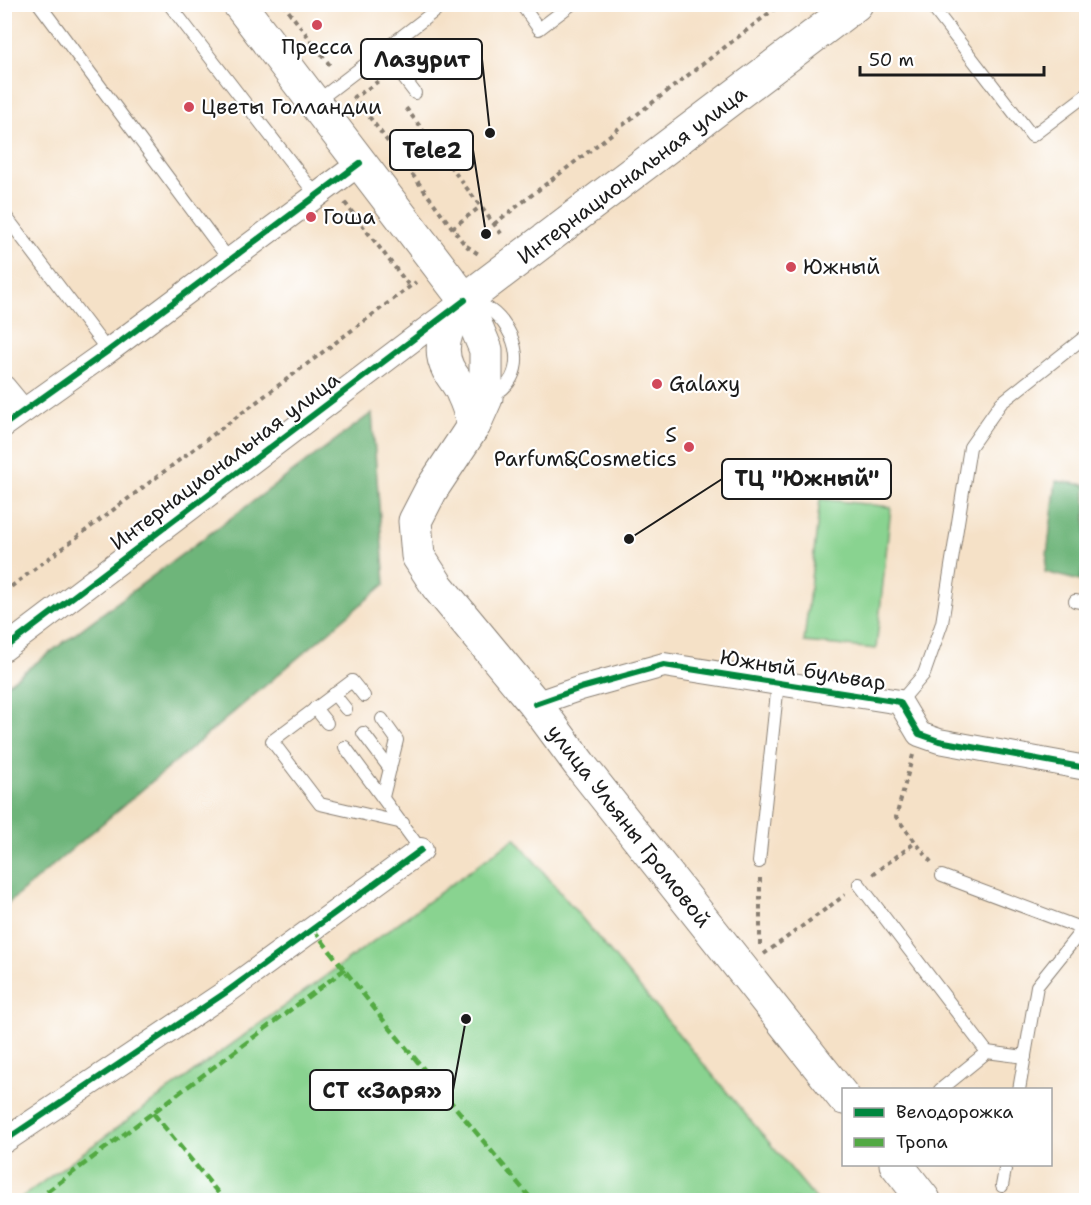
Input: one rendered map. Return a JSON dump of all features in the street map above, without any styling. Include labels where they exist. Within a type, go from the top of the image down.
[{"type":"main road","name":"улица Ульяны Громовой","points":[[239,4],[465,300],[486,350],[474,405],[415,521],[418,555],[438,587],[535,704],[586,773],[842,1097]]},
{"type":"main road","name":"Интернациональная улица","points":[[465,300],[856,4]]},
{"type":"main road","points":[[898,1166],[924,1200]]},
{"type":"street","points":[[4,388],[14,418],[108,351],[360,163]]},
{"type":"street","name":"Интернациональная улица","points":[[4,649],[465,300]]},
{"type":"street","name":"Южный бульвар","points":[[535,704],[581,688],[664,665],[900,702],[919,734]]},
{"type":"street","points":[[919,734],[939,741],[1086,768]]},
{"type":"street","points":[[4,1141],[225,993],[421,850]]},
{"type":"lane","points":[[39,4],[230,261]]},
{"type":"lane","points":[[168,4],[316,195]]},
{"type":"lane","points":[[521,4],[539,29],[572,4]]},
{"type":"lane","points":[[930,4],[1032,136],[1086,95]]},
{"type":"lane","points":[[315,103],[441,6]]},
{"type":"lane","points":[[383,51],[415,93]]},
{"type":"lane","points":[[4,214],[108,351]]},
{"type":"lane","points":[[900,702],[924,674],[942,622],[970,447],[1001,403],[1086,336]]},
{"type":"lane","points":[[364,696],[352,681],[272,741],[320,804],[403,823]]},
{"type":"lane","points":[[759,862],[778,683]]},
{"type":"lane","points":[[334,694],[346,709]]},
{"type":"lane","points":[[315,708],[327,723]]},
{"type":"lane","points":[[382,719],[397,740],[383,797]]},
{"type":"lane","points":[[363,733],[390,769]]},
{"type":"lane","points":[[345,747],[421,850]]},
{"type":"lane","points":[[942,876],[1085,927],[1037,986],[1019,1088]]},
{"type":"lane","points":[[860,884],[987,1052],[1025,1057]]},
{"type":"lane","points":[[941,1088],[987,1052]]},
{"type":"lane","points":[[1002,1186],[1006,1166]]},
{"type":"path","points":[[284,4],[465,245],[482,257]]},
{"type":"path","points":[[494,224],[781,4]]},
{"type":"path","points":[[355,98],[382,78],[390,87]]},
{"type":"path","points":[[404,105],[505,240]]},
{"type":"path","points":[[452,228],[480,207]]},
{"type":"path","points":[[4,592],[410,287],[438,263]]},
{"type":"path","points":[[919,734],[896,817],[942,876]]},
{"type":"path","points":[[760,957],[916,842]]},
{"type":"green space","points":[[372,413],[385,584],[5,906],[5,686]]},
{"type":"green space","points":[[1056,481],[1086,485],[1086,555],[1080,581],[1045,572]]},
{"type":"green space","points":[[820,499],[891,507],[876,649],[804,642]]},
{"type":"green space","points":[[515,838],[817,1200],[18,1200]]},
{"type":"marked path","points":[[313,929],[384,1021],[532,1200]]},
{"type":"marked path","points":[[36,1200],[345,969]]},
{"type":"marked path","points":[[153,1113],[224,1200]]},
{"type":"cycle path","points":[[4,425],[108,351],[360,163]]},
{"type":"cycle path","points":[[4,649],[465,300]]},
{"type":"cycle path","points":[[535,704],[581,688],[664,665],[900,702],[919,734],[939,741],[1086,768]]},
{"type":"cycle path","points":[[4,1141],[225,993],[421,850]]},
{"type":"place","name":"Пресса","points":[[317,25]]},
{"type":"place","name":"Цветы Голландии","points":[[189,107]]},
{"type":"place","name":"Лазурит","points":[[490,133]]},
{"type":"place","name":"Гоша","points":[[311,217]]},
{"type":"place","name":"Tele2","points":[[486,234]]},
{"type":"place","name":"Южный","points":[[791,267]]},
{"type":"place","name":"Galaxy","points":[[657,384]]},
{"type":"place","name":"S Parfum&Cosmetics","points":[[689,447]]},
{"type":"place","name":"ТЦ \"Южный\"","points":[[629,539]]},
{"type":"place","name":"СТ «Заря»","points":[[466,1019]]}]
